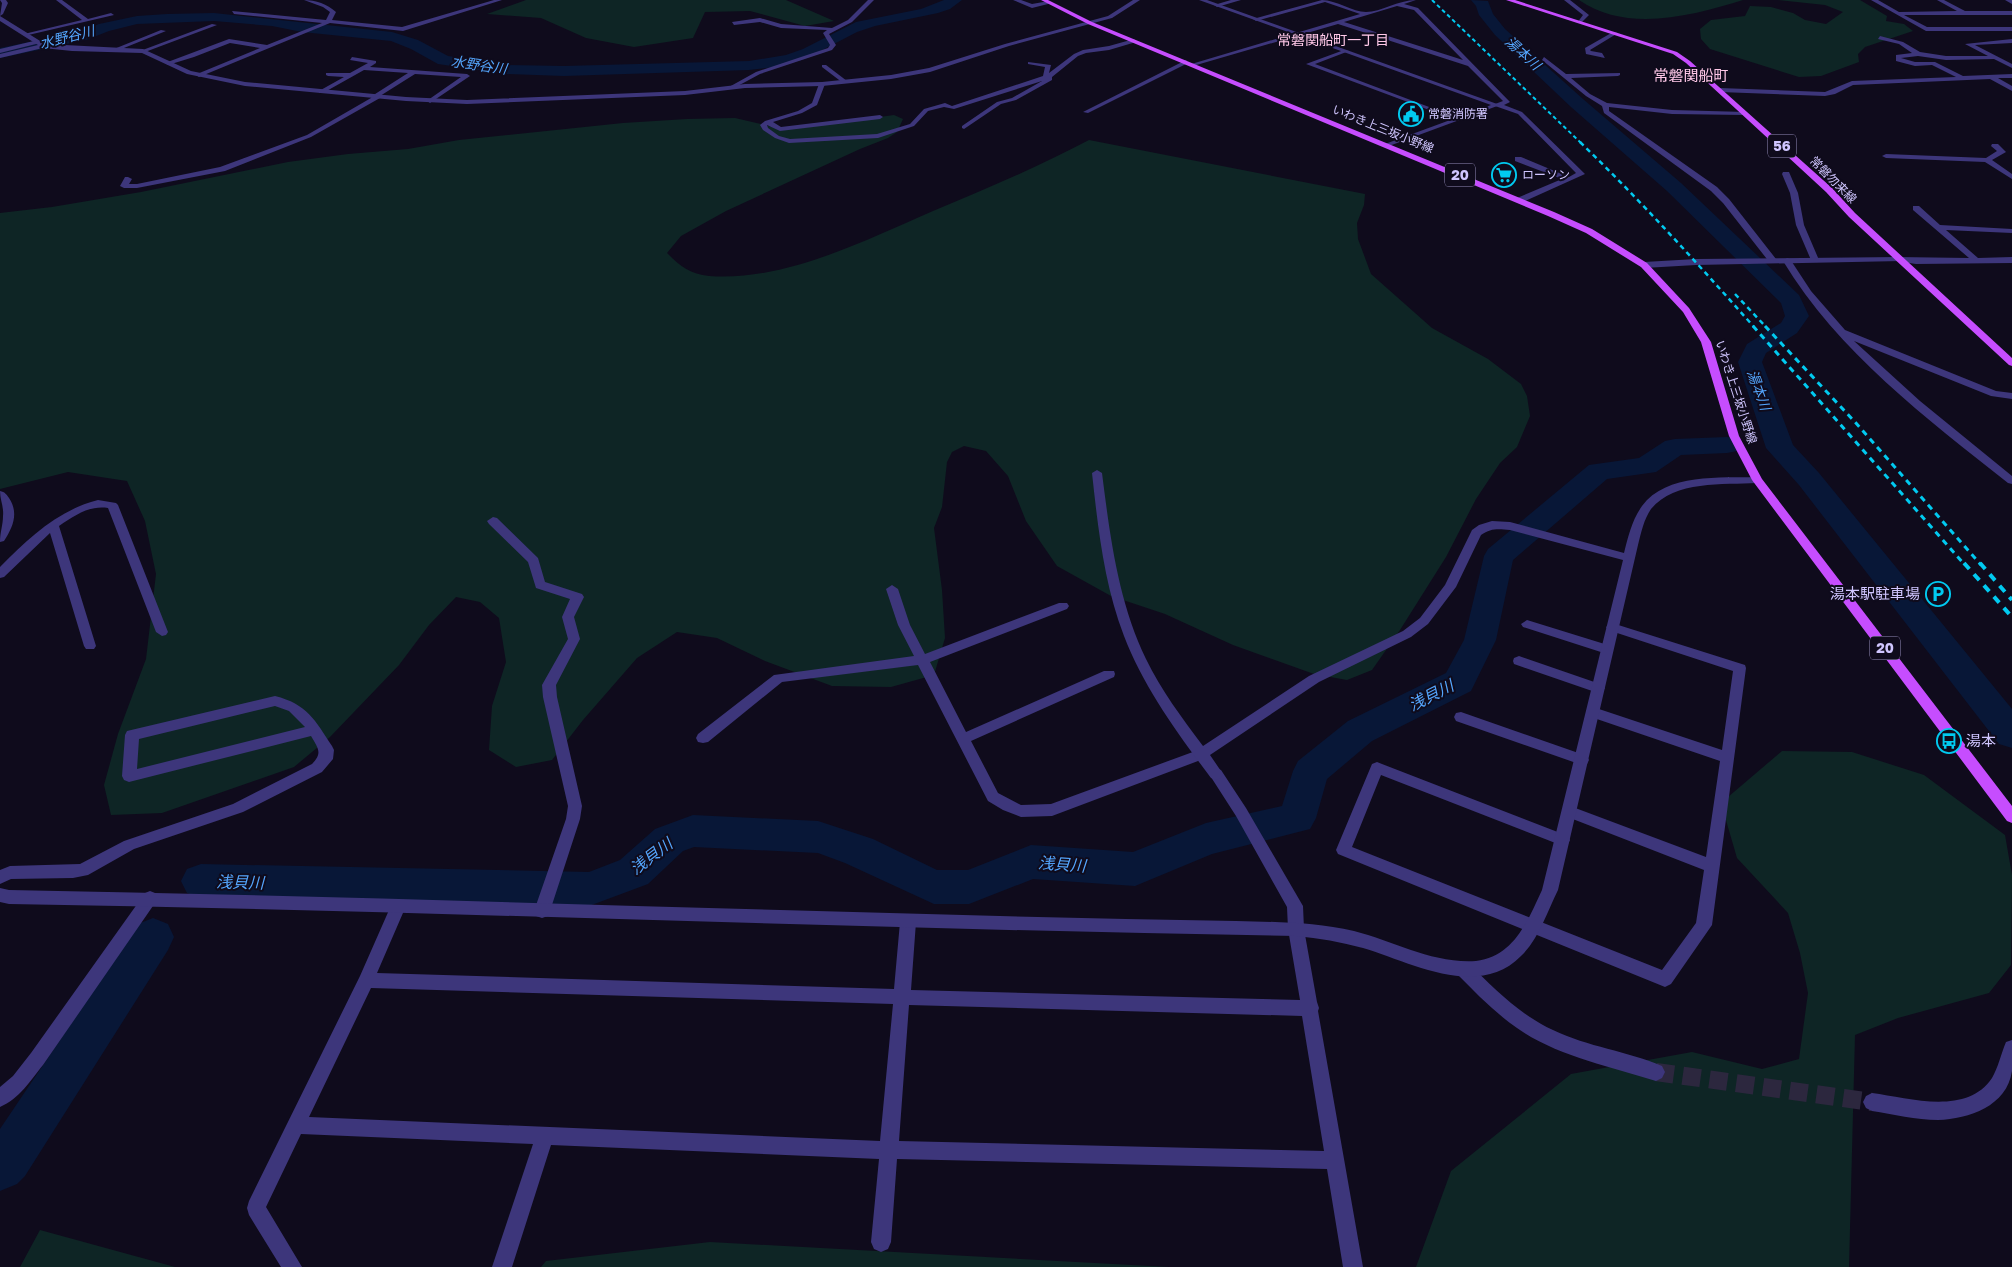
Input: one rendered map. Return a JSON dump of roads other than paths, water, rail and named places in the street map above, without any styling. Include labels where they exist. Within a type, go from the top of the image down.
[{"type":"main road","name":"常磐勿来線","points":[[1509,0],[1672,51],[1688,62],[1829,190],[1852,216],[2012,363]]},
{"type":"main road","name":"いわき上三坂小野線","points":[[1046,2],[1090,23],[1188,64],[1520,200],[1589,231],[1644,265],[1686,310],[1706,342],[1734,436],[1757,480],[2012,817]]},
{"type":"street","points":[[0,14],[5,3],[2,0]]},
{"type":"street","points":[[59,0],[87,21]]},
{"type":"street","points":[[199,75],[328,22],[333,12],[307,0]]},
{"type":"street","points":[[234,12],[403,29],[428,19],[471,10],[499,0]]},
{"type":"street","points":[[732,87],[758,73],[826,51],[832,47],[832,42],[826,33],[850,21],[871,0]]},
{"type":"street","points":[[1016,0],[1032,6],[1046,2]]},
{"type":"street","points":[[0,50],[41,44],[72,49],[143,51],[199,75],[258,86],[376,97],[430,101],[492,101],[608,96],[685,92],[732,87],[822,84],[891,78],[930,70],[1007,45],[1110,17],[1137,0]]},
{"type":"street","points":[[1202,0],[1520,114],[1581,174],[1520,200]]},
{"type":"street","points":[[1217,6],[1238,0]]},
{"type":"street","points":[[1256,19],[1327,0],[1366,14]]},
{"type":"street","points":[[1086,112],[1188,64],[1413,0]]},
{"type":"street","points":[[1567,0],[1586,15],[1579,22]]},
{"type":"street","points":[[1874,0],[1926,29],[2012,29]]},
{"type":"street","points":[[1940,0],[2012,39]]},
{"type":"street","points":[[2008,0],[2012,2]]},
{"type":"street","points":[[1386,145],[1507,102],[1416,9],[1399,5]]},
{"type":"street","points":[[1897,13],[2012,13]]},
{"type":"street","points":[[26,35],[112,15]]},
{"type":"street","points":[[1,20],[41,44]]},
{"type":"street","points":[[734,23],[760,20],[781,26],[832,29]]},
{"type":"street","points":[[1338,22],[1470,65]]},
{"type":"street","points":[[143,51],[214,25]]},
{"type":"street","points":[[117,49],[163,31]]},
{"type":"street","points":[[1603,57],[1600,54],[1588,53],[1586,49],[1615,33]]},
{"type":"street","points":[[1880,38],[1901,43],[1918,54]]},
{"type":"street","points":[[2012,39],[1968,44],[1992,58],[2012,66]]},
{"type":"street","points":[[168,63],[192,56],[229,41],[268,47]]},
{"type":"street","points":[[822,84],[815,104],[800,112],[767,122],[763,125],[765,129],[777,137],[789,141],[878,136],[912,125],[926,110],[945,105],[952,108],[1048,77],[1076,55],[1085,51],[1109,48],[1134,41]]},
{"type":"street","points":[[0,56],[41,44]]},
{"type":"street","points":[[1973,47],[2012,47]]},
{"type":"street","points":[[1346,51],[1308,64],[1458,119]]},
{"type":"street","points":[[1962,77],[1933,63],[1915,64],[1898,60],[1898,56],[1918,54],[1946,58],[1992,58]]},
{"type":"street","points":[[321,92],[374,62],[352,59]]},
{"type":"street","points":[[1544,59],[1588,95],[1606,105],[1672,112],[1744,113]]},
{"type":"street","points":[[964,127],[999,103],[1014,99],[1050,79],[1045,75],[1051,64],[1030,63]]},
{"type":"street","points":[[824,66],[845,82]]},
{"type":"street","points":[[364,68],[467,76],[430,101]]},
{"type":"street","points":[[128,179],[124,186],[137,186],[222,169],[309,136],[376,97],[414,72]]},
{"type":"street","points":[[328,74],[350,76]]},
{"type":"street","points":[[1565,76],[1618,74]]},
{"type":"street","points":[[1989,76],[2012,89]]},
{"type":"street","points":[[1720,90],[1825,94],[1839,91],[1847,84],[1852,83],[2012,76]]},
{"type":"street","points":[[1606,105],[1606,112],[1714,189],[1726,201],[1770,261]]},
{"type":"street","points":[[767,122],[780,129],[880,117]]},
{"type":"street","points":[[1886,156],[1988,160],[2002,152],[1995,146]]},
{"type":"street","points":[[1518,160],[1568,179]]},
{"type":"street","points":[[1988,160],[2012,177]]},
{"type":"street","points":[[1786,174],[1794,192],[1800,225],[1815,260]]},
{"type":"street","points":[[1916,208],[1977,261]]},
{"type":"street","points":[[1940,228],[2012,231]]},
{"type":"street","points":[[1644,265],[1815,260],[2012,260]]},
{"type":"street","points":[[1787,261],[1813,302],[1838,331],[1935,420],[2012,481]]},
{"type":"street","points":[[1838,331],[1994,394],[2010,398]]},
{"type":"street","points":[[1097,473],[1108,556],[1115,590],[1140,658],[1164,701],[1241,812],[1294,906],[1296,929],[1311,1008],[1353,1267]]},
{"type":"street","points":[[0,895],[908,922],[1296,929],[1328,932],[1424,962],[1463,969],[1494,965],[1514,953],[1532,927],[1550,890],[1570,812],[1628,558],[1639,523],[1646,508],[1656,497],[1672,489],[1689,485],[1757,480]]},
{"type":"street","points":[[0,494],[7,506],[10,520],[0,538]]},
{"type":"street","points":[[0,574],[53,525],[70,512],[81,507],[106,502],[112,505],[162,632]]},
{"type":"street","points":[[493,521],[534,561],[540,585],[578,597],[567,613],[567,623],[574,639],[549,685],[575,806],[573,819],[542,911]]},
{"type":"street","points":[[53,525],[90,646]]},
{"type":"street","points":[[892,590],[904,625],[993,797],[1018,811],[1032,813],[1052,810],[1200,754],[1314,679],[1407,634],[1424,620],[1450,587],[1476,533],[1483,528],[1492,525],[1514,527],[1628,558]]},
{"type":"street","points":[[703,738],[779,678],[922,660],[1063,606]]},
{"type":"street","points":[[1527,624],[1607,649]]},
{"type":"street","points":[[1563,840],[1377,768],[1343,850],[1665,979],[1704,925],[1740,668],[1612,627]]},
{"type":"street","points":[[1519,661],[1598,688]]},
{"type":"street","points":[[963,739],[1109,674]]},
{"type":"street","points":[[0,877],[10,873],[73,872],[83,870],[129,845],[238,808],[317,768],[326,759],[328,750],[314,730],[300,710],[288,703],[275,701],[132,735],[129,776],[314,730]]},
{"type":"street","points":[[1593,712],[1728,758]]},
{"type":"street","points":[[1461,716],[1582,760]]},
{"type":"street","points":[[1570,812],[1712,866]]},
{"type":"street","points":[[0,1098],[19,1082],[38,1059],[150,898]]},
{"type":"street","points":[[292,1267],[256,1208],[366,980],[398,906]]},
{"type":"street","points":[[881,1242],[908,922]]},
{"type":"street","points":[[1463,969],[1504,1008],[1532,1028],[1563,1044],[1656,1072]]},
{"type":"street","points":[[366,980],[901,998],[1311,1008]]},
{"type":"street","points":[[1872,1102],[1936,1112],[1964,1108],[1987,1098],[1999,1083],[2012,1048]]},
{"type":"street","points":[[296,1125],[888,1150],[1336,1160]]},
{"type":"street","points":[[502,1267],[544,1136]]},
{"type":"waterway","name":"水野谷川","points":[[0,53],[86,35],[104,27],[137,20],[214,17],[272,22],[302,28],[392,37],[413,44],[434,57],[443,60],[506,69],[564,71],[680,66],[735,66],[763,64],[790,59],[809,52],[852,28],[933,10],[955,0]]},
{"type":"waterway","name":"湯本川","points":[[1478,0],[1483,4],[1486,15],[1500,32],[1577,103],[1674,187],[1791,300],[1797,316],[1789,328],[1756,349],[1750,362],[1780,448],[1809,479],[2012,734]]},
{"type":"waterway","name":"浅貝川","points":[[201,881],[589,889],[634,872],[669,840],[693,831],[818,837],[859,851],[934,887],[969,887],[1031,862],[1135,869],[1206,839],[1297,818],[1311,771],[1360,731],[1459,682],[1480,640],[1499,556],[1599,471],[1646,466],[1675,447],[1727,445]]},
{"type":"waterway","name":"浅貝川","points":[[0,1167],[8,1159],[153,937]]},
{"type":"tunnel","points":[[1656,1072],[1872,1102]]},
{"type":"railway","points":[[1432,0],[1581,143]]},
{"type":"railway","points":[[1581,143],[1669,233],[1754,327]]},
{"type":"railway","points":[[1735,294],[1766,327]]},
{"type":"railway","points":[[1753,326],[1965,565]]},
{"type":"railway","points":[[1765,326],[1855,422],[1981,565]]},
{"type":"railway","points":[[1964,563],[2012,617]]},
{"type":"railway","points":[[1980,563],[2012,600]]},
{"type":"place","name":"常磐消防署","points":[[1411,114]]},
{"type":"place","name":"ローソン","points":[[1504,175]]},
{"type":"place","name":"湯本駅駐車場","points":[[1938,594]]},
{"type":"place","name":"湯本","points":[[1949,741]]},
{"type":"district","name":"常磐関船町一丁目","points":[[1333,40]]},
{"type":"district","name":"常磐関船町","points":[[1691,76]]}]
